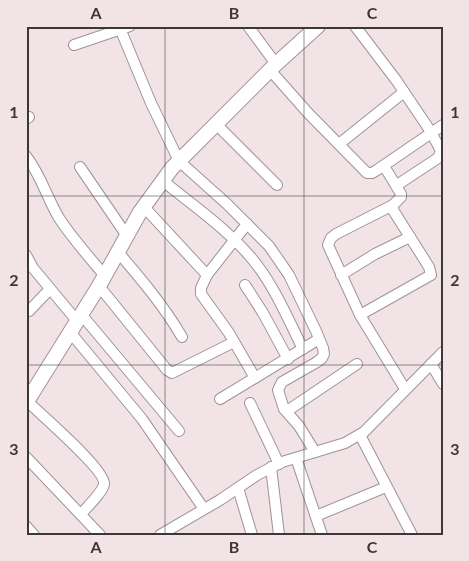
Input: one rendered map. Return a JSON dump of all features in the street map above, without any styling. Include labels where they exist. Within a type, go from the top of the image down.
[{"type":"street","points":[[248,26],[273,67],[308,113],[367,173],[372,173],[384,166],[443,125]]},
{"type":"street","points":[[81,514],[102,490],[104,485],[102,475],[27,401],[102,281],[144,207],[163,181],[179,162],[273,67],[318,26]]},
{"type":"street","points":[[355,26],[404,92],[440,147],[441,156],[397,185]]},
{"type":"street","points":[[74,45],[123,27],[151,103],[179,162],[269,246],[288,275],[319,339],[324,354],[317,362],[282,382],[278,394],[282,405],[299,426],[315,452]]},
{"type":"street","points":[[339,144],[404,92]]},
{"type":"street","points":[[216,124],[277,184]]},
{"type":"street","points":[[26,156],[38,174],[58,216],[102,281],[167,370],[172,373],[234,342]]},
{"type":"street","points":[[384,166],[400,190],[401,197],[393,205],[331,238],[328,245],[360,314],[405,389]]},
{"type":"street","points":[[80,167],[127,236]]},
{"type":"street","points":[[163,181],[234,240],[257,265],[282,308],[302,349]]},
{"type":"street","points":[[360,314],[431,275],[430,267],[394,210],[393,205]]},
{"type":"street","points":[[144,207],[207,275]]},
{"type":"street","points":[[247,224],[207,275],[201,288],[201,294],[234,342],[255,378]]},
{"type":"street","points":[[341,275],[375,254],[410,236]]},
{"type":"street","points":[[118,252],[171,319],[182,337]]},
{"type":"street","points":[[26,255],[33,268],[76,322],[204,509]]},
{"type":"street","points":[[245,285],[288,359]]},
{"type":"street","points":[[26,311],[33,308],[50,289]]},
{"type":"street","points":[[76,322],[179,431]]},
{"type":"street","points":[[220,399],[319,339]]},
{"type":"street","points":[[160,535],[275,466],[345,443],[360,435],[443,352]]},
{"type":"street","points":[[287,411],[357,364]]},
{"type":"street","points":[[431,364],[443,384]]},
{"type":"street","points":[[250,403],[275,466],[279,535]]},
{"type":"street","points":[[360,435],[412,535]]},
{"type":"street","points":[[26,457],[100,535]]},
{"type":"street","points":[[296,458],[322,532],[311,535]]},
{"type":"street","points":[[316,516],[386,487]]},
{"type":"street","points":[[238,488],[252,535]]},
{"type":"street","points":[[26,526],[34,535]]}]
